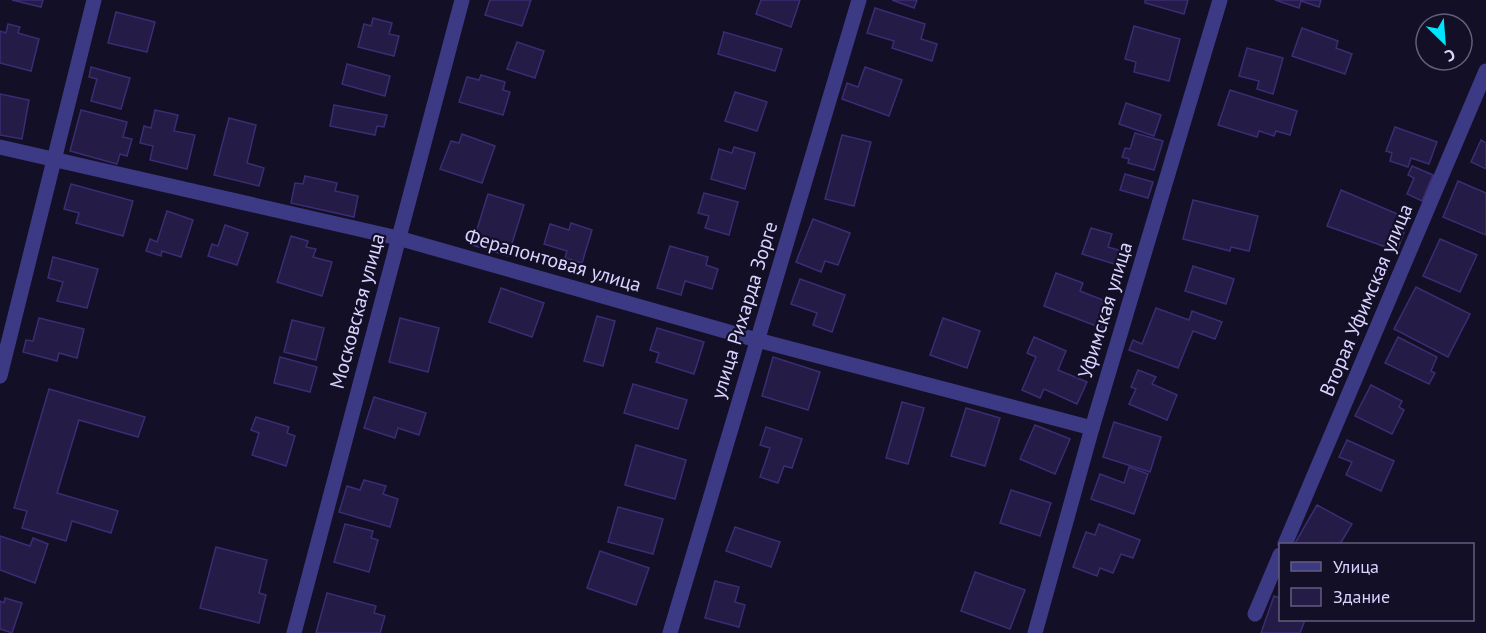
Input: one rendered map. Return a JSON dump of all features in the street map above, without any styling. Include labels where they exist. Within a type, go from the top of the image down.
[{"type":"street","points":[[0,376],[94,0]]},
{"type":"street","name":"Московская улица","points":[[294,633],[462,0]]},
{"type":"street","name":"улица Рихарда Зорге","points":[[670,633],[860,0]]},
{"type":"street","name":"Уфимская улица","points":[[1035,633],[1092,428],[1220,0]]},
{"type":"street","name":"Вторая Уфимская улица","points":[[1285,543],[1486,71]]},
{"type":"street","name":"Ферапонтовая улица","points":[[0,147],[398,238],[757,340],[1092,428]]},
{"type":"street","points":[[1256,614],[1279,560]]},
{"type":"building","points":[[12,0],[43,0],[41,7]]},
{"type":"building","points":[[490,0],[531,0],[522,26],[485,15]]},
{"type":"building","points":[[761,0],[800,0],[791,27],[756,14]]},
{"type":"building","points":[[892,0],[917,0],[914,8]]},
{"type":"building","points":[[1145,0],[1188,0],[1184,14],[1145,3]]},
{"type":"building","points":[[1275,0],[1321,0],[1319,7],[1301,1],[1299,8]]},
{"type":"building","points":[[875,8],[925,24],[921,39],[937,44],[932,61],[892,48],[894,41],[867,33]]},
{"type":"building","points":[[116,12],[155,22],[147,52],[108,43]]},
{"type":"building","points":[[373,18],[392,23],[389,34],[399,36],[394,56],[358,47],[364,24],[371,26]]},
{"type":"building","points":[[8,24],[20,27],[18,33],[39,39],[31,71],[0,63],[0,31],[6,33]]},
{"type":"building","points":[[1134,26],[1180,39],[1169,81],[1134,72],[1136,62],[1125,59]]},
{"type":"building","points":[[1302,28],[1338,41],[1336,48],[1352,54],[1345,74],[1292,56]]},
{"type":"building","points":[[724,32],[782,49],[775,71],[718,54]]},
{"type":"building","points":[[517,42],[544,51],[535,78],[507,69]]},
{"type":"building","points":[[1247,48],[1283,58],[1273,94],[1257,89],[1259,81],[1239,76]]},
{"type":"building","points":[[347,64],[390,76],[385,96],[342,84]]},
{"type":"building","points":[[91,67],[130,78],[121,109],[91,101],[97,79],[89,77]]},
{"type":"building","points":[[865,67],[902,80],[889,116],[842,99],[847,83],[858,87]]},
{"type":"building","points":[[481,75],[505,82],[503,90],[510,92],[503,115],[459,102],[467,77],[479,80]]},
{"type":"building","points":[[1230,90],[1297,111],[1290,135],[1276,131],[1274,136],[1259,131],[1257,137],[1218,125]]},
{"type":"building","points":[[735,92],[767,102],[757,131],[725,121]]},
{"type":"building","points":[[0,94],[29,100],[22,139],[0,135]]},
{"type":"building","points":[[1126,103],[1161,115],[1154,136],[1119,124]]},
{"type":"building","points":[[334,105],[387,115],[384,127],[377,126],[375,135],[330,126]]},
{"type":"building","points":[[81,110],[127,122],[123,137],[132,139],[127,156],[120,154],[117,164],[70,151]]},
{"type":"building","points":[[155,110],[178,115],[174,131],[195,135],[187,169],[150,160],[153,146],[140,143],[144,126],[151,128]]},
{"type":"building","points":[[229,118],[256,125],[247,163],[264,168],[259,186],[214,175]]},
{"type":"building","points":[[1395,127],[1437,142],[1429,164],[1411,158],[1408,167],[1390,161],[1392,153],[1386,151]]},
{"type":"building","points":[[1135,133],[1163,141],[1154,170],[1128,163],[1129,159],[1122,157],[1125,148],[1130,149]]},
{"type":"building","points":[[462,134],[495,146],[482,183],[440,169],[451,141],[459,143]]},
{"type":"building","points":[[842,135],[871,142],[854,206],[825,199]]},
{"type":"building","points":[[1481,140],[1486,143],[1486,169],[1471,162]]},
{"type":"building","points":[[734,147],[755,153],[745,189],[711,179],[719,149],[732,153]]},
{"type":"building","points":[[1412,166],[1433,175],[1422,201],[1407,194],[1414,178],[1408,175]]},
{"type":"building","points":[[1125,174],[1153,182],[1148,198],[1120,190]]},
{"type":"building","points":[[305,176],[337,183],[335,191],[358,196],[354,217],[291,203],[295,183],[303,184]]},
{"type":"building","points":[[1458,181],[1486,193],[1486,235],[1443,217]]},
{"type":"building","points":[[71,184],[133,201],[123,236],[76,223],[79,213],[64,209]]},
{"type":"building","points":[[1341,190],[1409,219],[1397,251],[1327,226]]},
{"type":"building","points":[[704,193],[738,202],[729,235],[705,228],[709,216],[698,213]]},
{"type":"building","points":[[488,194],[524,205],[508,256],[472,245]]},
{"type":"building","points":[[1193,200],[1258,216],[1249,251],[1231,247],[1230,251],[1183,239]]},
{"type":"building","points":[[167,211],[193,220],[181,257],[162,251],[161,256],[146,251],[150,239],[157,242]]},
{"type":"building","points":[[813,219],[850,233],[838,265],[825,261],[821,272],[796,262]]},
{"type":"building","points":[[571,223],[592,230],[582,263],[565,258],[567,251],[544,244],[550,224],[569,230]]},
{"type":"building","points":[[225,225],[248,233],[237,265],[208,256],[212,244],[218,246]]},
{"type":"building","points":[[1091,228],[1112,234],[1108,247],[1125,252],[1121,266],[1082,254]]},
{"type":"building","points":[[291,236],[308,241],[306,247],[316,249],[313,257],[332,262],[322,296],[277,282]]},
{"type":"building","points":[[1440,239],[1477,255],[1460,292],[1423,276]]},
{"type":"building","points":[[670,246],[708,257],[706,265],[718,269],[712,289],[685,281],[681,295],[657,288]]},
{"type":"building","points":[[53,257],[98,269],[87,308],[57,301],[63,282],[48,278]]},
{"type":"building","points":[[1193,266],[1234,279],[1226,304],[1185,291]]},
{"type":"building","points":[[1056,273],[1083,283],[1080,291],[1113,304],[1104,329],[1044,306]]},
{"type":"building","points":[[800,279],[845,295],[832,332],[813,325],[817,313],[791,304]]},
{"type":"building","points":[[1416,287],[1470,314],[1448,357],[1394,329]]},
{"type":"building","points":[[501,288],[544,303],[532,337],[489,322]]},
{"type":"building","points":[[1156,308],[1189,320],[1192,311],[1222,322],[1215,339],[1193,331],[1178,368],[1129,350],[1133,340],[1142,344]]},
{"type":"building","points":[[597,316],[615,321],[603,366],[584,361]]},
{"type":"building","points":[[39,318],[84,329],[77,358],[59,353],[57,361],[23,352],[26,340],[33,341]]},
{"type":"building","points":[[400,318],[439,328],[428,372],[389,362]]},
{"type":"building","points":[[943,318],[980,331],[967,368],[930,355]]},
{"type":"building","points":[[292,320],[324,328],[316,360],[284,352]]},
{"type":"building","points":[[657,328],[704,342],[694,374],[656,362],[659,353],[650,350]]},
{"type":"building","points":[[1034,337],[1066,351],[1058,370],[1087,382],[1077,404],[1044,389],[1040,398],[1022,390],[1036,357],[1027,353]]},
{"type":"building","points":[[1398,337],[1437,357],[1431,371],[1435,373],[1429,384],[1385,363]]},
{"type":"building","points":[[280,357],[317,367],[310,392],[274,383]]},
{"type":"building","points":[[773,357],[820,372],[808,410],[762,396]]},
{"type":"building","points":[[1138,370],[1156,377],[1152,384],[1177,395],[1167,420],[1129,404],[1136,389],[1131,387]]},
{"type":"building","points":[[633,384],[687,400],[678,429],[624,413]]},
{"type":"building","points":[[1371,385],[1402,401],[1399,407],[1404,410],[1392,434],[1355,416]]},
{"type":"building","points":[[49,389],[145,417],[138,437],[79,420],[57,493],[118,511],[111,533],[72,521],[66,541],[22,528],[27,511],[14,508]]},
{"type":"building","points":[[374,397],[426,413],[419,435],[398,428],[395,438],[364,428]]},
{"type":"building","points":[[902,402],[924,408],[908,464],[886,458]]},
{"type":"building","points":[[966,408],[1000,418],[985,466],[951,456]]},
{"type":"building","points":[[256,417],[289,427],[287,433],[295,436],[286,466],[252,455],[259,433],[251,430]]},
{"type":"building","points":[[1114,422],[1161,437],[1150,472],[1103,457]]},
{"type":"building","points":[[1035,425],[1070,439],[1055,474],[1020,459]]},
{"type":"building","points":[[766,427],[802,439],[792,468],[784,466],[778,483],[760,477],[770,448],[760,445]]},
{"type":"building","points":[[1347,440],[1394,461],[1381,491],[1346,475],[1352,462],[1339,457]]},
{"type":"building","points":[[636,445],[686,460],[675,499],[625,485]]},
{"type":"building","points":[[1129,467],[1148,474],[1134,514],[1091,499],[1100,474],[1124,483]]},
{"type":"building","points":[[364,480],[386,486],[383,494],[398,499],[390,527],[339,512],[347,486],[360,490]]},
{"type":"building","points":[[1011,490],[1051,503],[1040,536],[1000,523]]},
{"type":"building","points":[[1317,505],[1352,524],[1341,543],[1295,543]]},
{"type":"building","points":[[618,507],[663,519],[653,554],[608,542]]},
{"type":"building","points":[[345,524],[373,531],[371,538],[378,540],[369,572],[334,562]]},
{"type":"building","points":[[1099,524],[1140,540],[1133,558],[1121,554],[1113,573],[1100,568],[1097,576],[1073,567],[1086,532],[1095,535]]},
{"type":"building","points":[[735,527],[780,542],[771,567],[726,551]]},
{"type":"building","points":[[0,536],[30,546],[33,538],[48,544],[35,583],[0,570]]},
{"type":"building","points":[[216,547],[267,560],[259,593],[266,595],[259,623],[200,608]]},
{"type":"building","points":[[600,551],[649,568],[636,605],[587,588]]},
{"type":"building","points":[[975,572],[1025,590],[1010,629],[961,611]]},
{"type":"building","points":[[715,581],[739,587],[735,602],[745,605],[739,627],[705,618]]},
{"type":"building","points":[[327,593],[376,606],[374,613],[385,616],[380,633],[316,633]]},
{"type":"building","points":[[1274,596],[1279,598],[1279,621],[1305,621],[1300,633],[1261,633]]},
{"type":"building","points":[[5,598],[22,603],[12,633],[0,629],[0,601],[4,603]]}]
